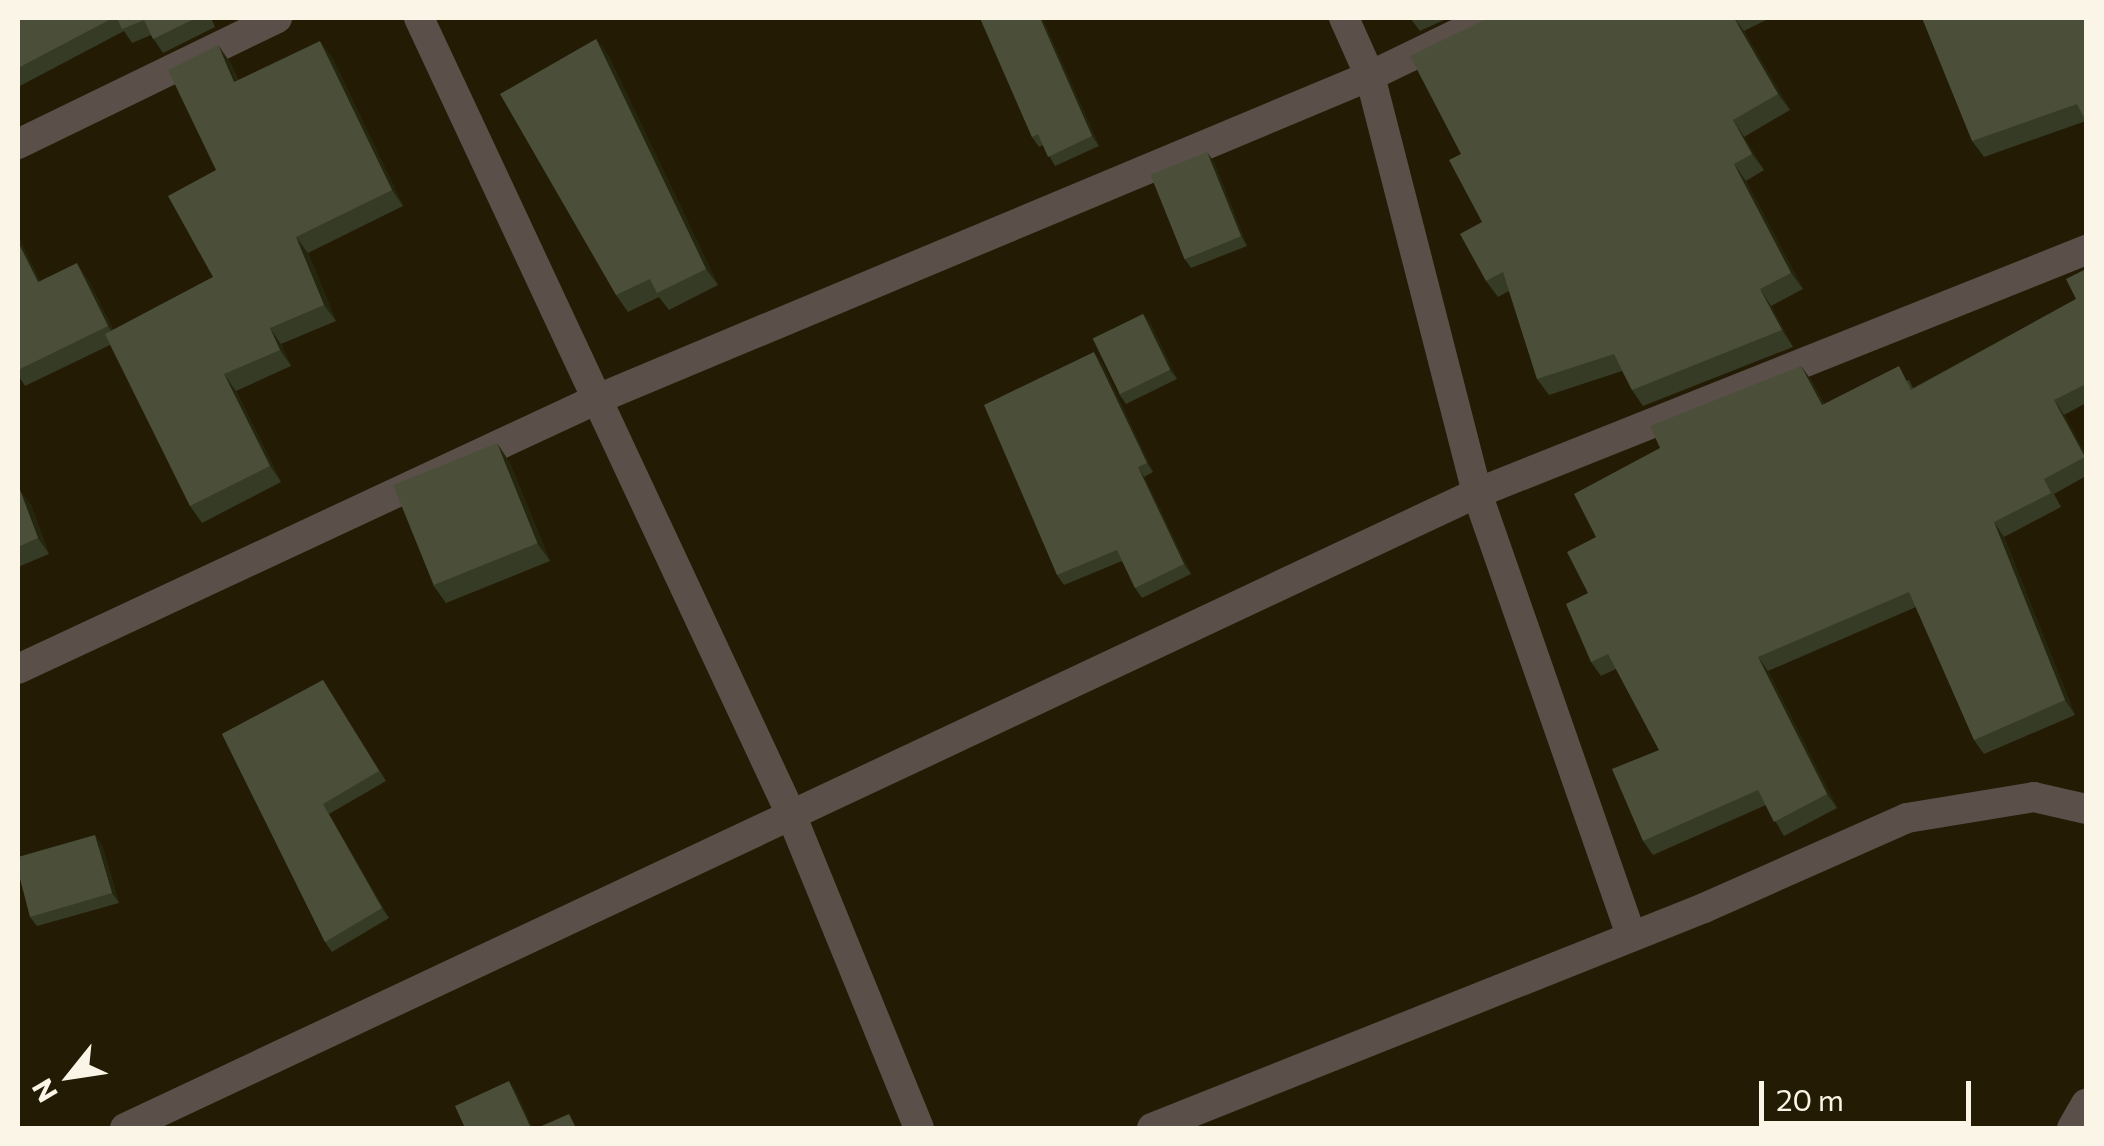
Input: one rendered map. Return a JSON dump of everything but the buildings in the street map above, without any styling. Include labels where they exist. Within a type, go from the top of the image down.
[{"type":"street","points":[[18,144],[277,18]]},
{"type":"street","points":[[419,18],[790,812],[920,1128]]},
{"type":"street","points":[[1344,18],[1370,76],[1477,494],[1630,936]]},
{"type":"street","points":[[18,669],[595,400],[1370,76],[1490,18]]},
{"type":"street","points":[[126,1128],[790,812],[1477,494],[2086,250]]},
{"type":"street","points":[[1152,1128],[1630,936],[1907,818],[2034,797],[2086,809]]},
{"type":"street","points":[[2072,1128],[2086,1104]]}]
